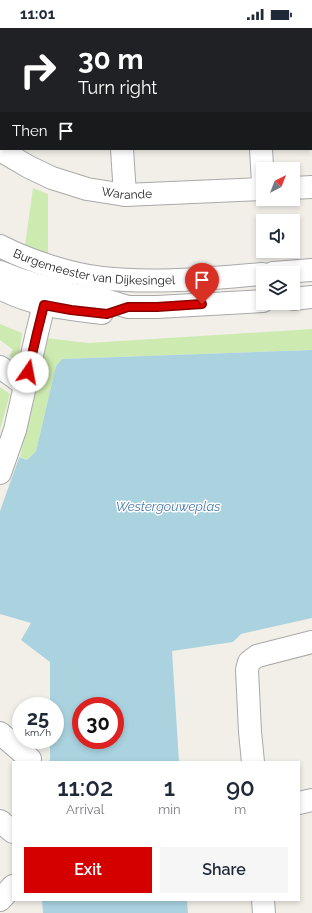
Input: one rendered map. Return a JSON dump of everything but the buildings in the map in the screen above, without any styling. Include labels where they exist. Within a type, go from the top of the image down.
[{"type":"street","name":"Warande","points":[[0,150],[29,168],[52,178],[87,189],[125,195],[256,189]]},
{"type":"street","points":[[122,150],[125,195]]},
{"type":"street","points":[[261,150],[262,162]]},
{"type":"street","points":[[300,188],[312,187]]},
{"type":"street","name":"Burgemeester van Dijkesingel","points":[[0,246],[18,255],[77,274],[102,278],[163,280],[256,274]]},
{"type":"street","points":[[300,271],[312,270]]},
{"type":"street","name":"Burgemeester van Dijkesingel","points":[[0,272],[18,279],[46,296]]},
{"type":"street","name":"Burgemeester van Dijkesingel","points":[[0,288],[12,294],[46,296],[74,295],[105,300],[128,307],[157,307],[256,301]]},
{"type":"street","points":[[0,473],[15,430],[46,296]]},
{"type":"street","points":[[300,298],[312,297]]},
{"type":"street","points":[[0,367],[25,385]]},
{"type":"street","points":[[253,761],[247,670],[249,662],[257,656],[312,642]]},
{"type":"street","points":[[0,733],[30,759]]},
{"type":"street","points":[[300,803],[312,800]]},
{"type":"street","points":[[0,821],[12,831]]},
{"type":"street","points":[[0,900],[12,887]]},
{"type":"street","points":[[264,901],[264,913]]},
{"type":"green space","points":[[33,188],[48,194],[48,255],[25,245]]},
{"type":"green space","points":[[0,324],[22,333],[19,355],[13,358],[9,356],[13,350],[0,340]]},
{"type":"green space","points":[[312,329],[312,350],[62,359],[56,366],[36,451],[27,460],[20,457],[46,338],[88,343]]},
{"type":"green space","points":[[0,387],[10,394],[0,430]]},
{"type":"water","name":"Westergouweplas","points":[[312,350],[312,618],[241,634],[233,642],[172,651],[179,761],[49,761],[50,749],[64,749],[64,697],[50,697],[50,662],[21,640],[31,623],[0,614],[0,450],[27,460],[36,451],[56,366],[62,359]]},
{"type":"water","points":[[42,901],[187,901],[188,913],[43,913]]},
{"type":"pier","points":[[0,448],[20,455],[0,511]]},
{"type":"route","points":[[28,372],[44,305],[107,314],[128,307],[202,304]]}]
